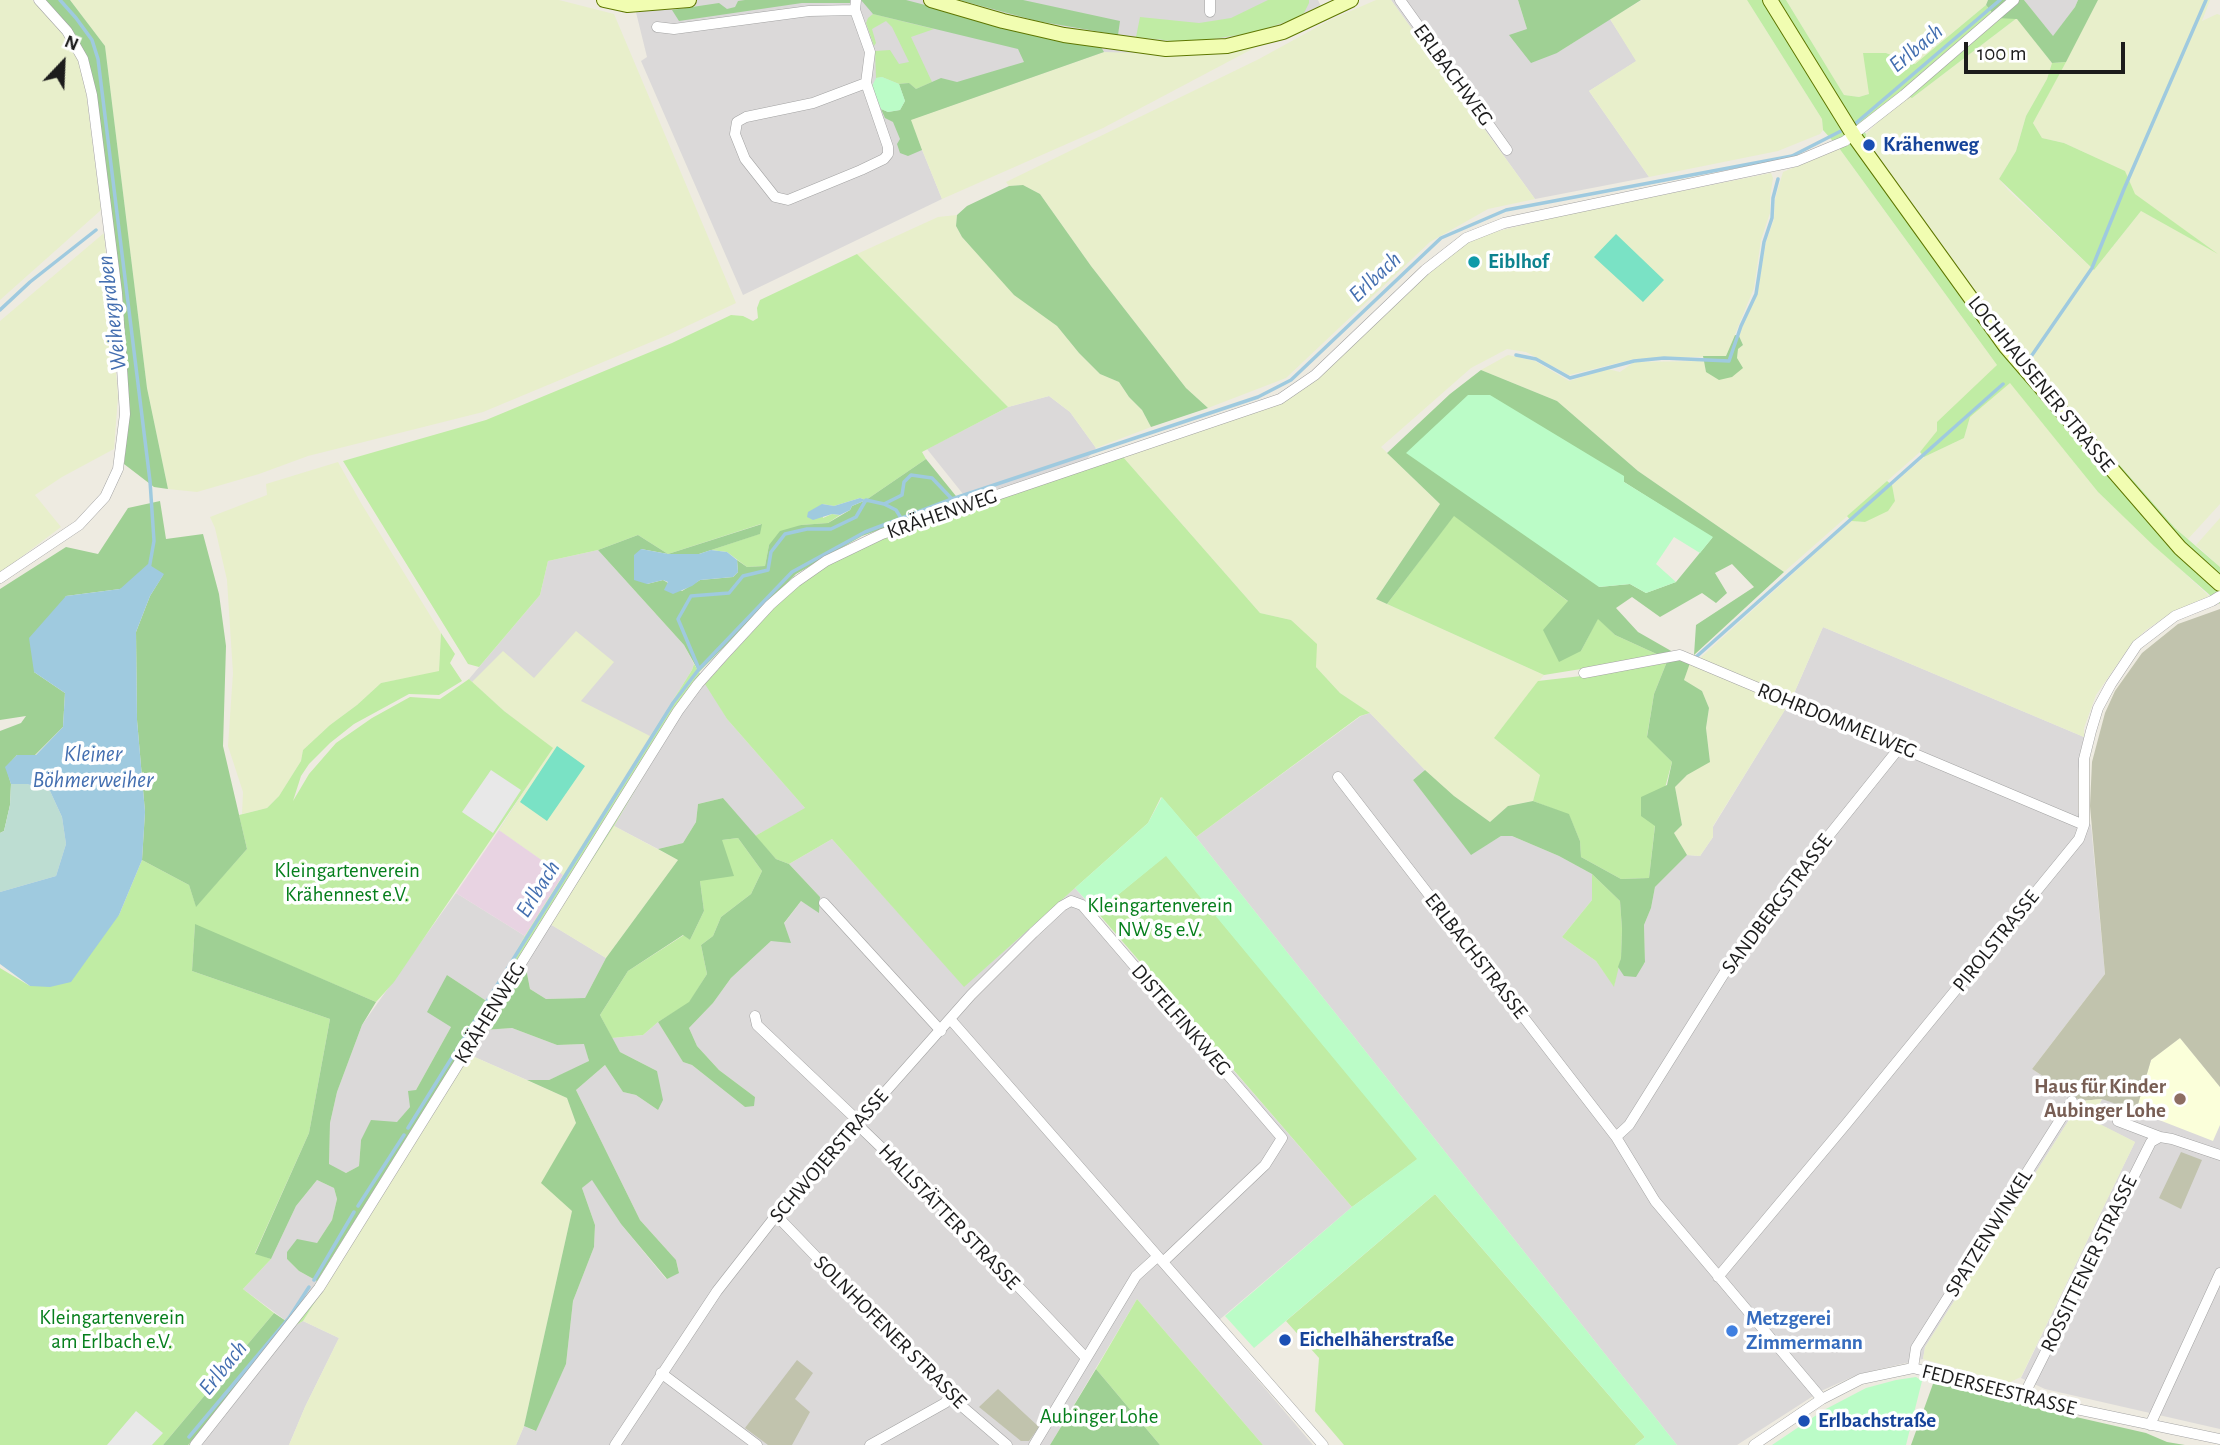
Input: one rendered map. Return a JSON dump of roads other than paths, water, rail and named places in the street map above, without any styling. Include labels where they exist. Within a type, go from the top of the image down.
[{"type":"main road","points":[[604,0],[627,5],[689,0]]},
{"type":"main road","points":[[931,0],[1064,35],[1166,49],[1227,46],[1283,32],[1328,6],[1351,0]]},
{"type":"main road","name":"LOCHHAUSENER STRASSE","points":[[1770,0],[1854,136],[2006,347],[2180,548],[2220,584]]},
{"type":"street","points":[[0,579],[79,524],[105,497],[118,469],[125,414],[117,293],[92,95],[83,60],[67,31],[39,0]]},
{"type":"street","points":[[1210,0],[1210,12]]},
{"type":"street","name":"ERLBACHWEG","points":[[1399,0],[1507,150]]},
{"type":"street","name":"KRÄHENWEG","points":[[195,1445],[319,1288],[678,711],[723,656],[796,582],[826,561],[882,534],[1280,399],[1315,375],[1425,270],[1466,238],[1504,223],[1797,161],[1854,136],[2014,0]]},
{"type":"street","points":[[657,27],[674,29],[855,5],[870,52],[866,83],[888,154],[884,159],[788,200],[775,197],[745,159],[735,134],[737,122],[746,117],[813,103],[866,83]]},
{"type":"street","points":[[2084,825],[2084,759],[2098,708],[2110,684],[2137,645],[2154,631],[2175,616],[2220,596]]},
{"type":"street","name":"ROHRDOMMELWEG","points":[[1584,673],[1680,655],[2084,825]]},
{"type":"street","name":"SANDBERGSTRASSE","points":[[1616,1137],[1629,1125],[1745,940],[1900,747]]},
{"type":"street","name":"ERLBACHSTRASSE","points":[[1338,777],[1616,1137],[1655,1201],[1822,1399]]},
{"type":"street","name":"PIROLSTRASSE","points":[[1718,1277],[2079,839],[2084,825]]},
{"type":"street","name":"SCHWOJERSTRASSE","points":[[615,1445],[717,1291],[776,1215],[971,995],[1062,906],[1071,901],[1079,902]]},
{"type":"street","name":"DISTELFINKWEG","points":[[1079,902],[1282,1138],[1265,1165],[1160,1259]]},
{"type":"street","points":[[824,903],[941,1031]]},
{"type":"street","name":"HALLSTÄTTER STRASSE","points":[[755,1016],[757,1025],[943,1207],[1086,1358]]},
{"type":"street","points":[[951,1020],[1323,1445]]},
{"type":"street","name":"SPATZENWINKEL","points":[[1913,1368],[1916,1348],[2072,1101]]},
{"type":"street","points":[[2120,1113],[2118,1121],[2220,1155]]},
{"type":"street","name":"ROSSITTENER STRASSE","points":[[2023,1397],[2145,1151],[2151,1142],[2160,1137]]},
{"type":"street","name":"SOLNHOFENER STRASSE","points":[[776,1215],[950,1396],[1007,1445]]},
{"type":"street","points":[[1034,1445],[1136,1276],[1160,1259]]},
{"type":"street","points":[[2150,1425],[2220,1273]]},
{"type":"street","name":"FEDERSEESTRASSE","points":[[1754,1445],[1822,1399],[1861,1379],[1913,1368],[2023,1397],[2220,1439]]},
{"type":"street","points":[[662,1373],[757,1445]]},
{"type":"street","points":[[870,1445],[945,1403],[950,1396]]},
{"type":"water","points":[[860,498],[866,500],[840,515],[832,514],[813,520],[807,517],[808,512],[822,504],[834,506]]},
{"type":"water","points":[[641,549],[668,554],[699,554],[711,550],[727,552],[737,560],[738,572],[733,577],[700,580],[673,594],[664,590],[668,582],[663,580],[647,584],[634,580],[634,555]]},
{"type":"water","name":"Kleiner Böhmerweiher","points":[[148,564],[164,574],[150,596],[136,632],[137,720],[145,812],[142,860],[119,915],[71,982],[50,987],[30,986],[0,964],[0,892],[56,876],[66,844],[62,817],[50,791],[27,784],[11,784],[5,767],[17,755],[36,755],[63,727],[65,693],[34,672],[29,638],[66,596],[120,589]]},
{"type":"waterway","name":"Weihergraben","points":[[60,0],[92,40],[98,59],[150,481],[154,541],[149,569]]},
{"type":"waterway","name":"Erlbach","points":[[1856,123],[2000,0]]},
{"type":"waterway","points":[[2030,358],[2092,268],[2206,0]]},
{"type":"waterway","name":"Erlbach","points":[[408,1128],[673,703],[699,669],[678,619],[691,596],[729,593],[743,576],[768,570],[771,552],[785,534],[807,529],[831,529],[856,517],[866,500],[884,504],[902,495],[904,482],[911,475],[932,478],[952,499],[1258,397],[1291,380],[1441,238],[1506,210],[1792,156],[1841,131]]},
{"type":"waterway","points":[[1516,355],[1536,359],[1570,378],[1634,361],[1664,358],[1729,361],[1756,294],[1778,179]]},
{"type":"waterway","points":[[0,310],[30,282],[96,230]]},
{"type":"waterway","points":[[1696,657],[2003,384]]},
{"type":"waterway","name":"Erlbach","points":[[699,669],[792,572],[865,532],[952,499]]},
{"type":"waterway","name":"Erlbach","points":[[884,504],[896,510],[901,518]]},
{"type":"waterway","name":"Erlbach","points":[[358,1206],[404,1135]]},
{"type":"waterway","name":"Erlbach","points":[[314,1280],[354,1212]]},
{"type":"waterway","name":"Erlbach","points":[[189,1437],[289,1318],[309,1287]]},
{"type":"place","name":"Krähenweg","points":[[1869,145]]},
{"type":"place","name":"Eiblhof","points":[[1474,262]]},
{"type":"place","name":"Haus für Kinder Aubinger Lohe","points":[[2180,1099]]},
{"type":"place","name":"Metzgerei Zimmermann","points":[[1732,1331]]},
{"type":"place","name":"Eichelhäherstraße","points":[[1285,1340]]},
{"type":"place","name":"Erlbachstraße","points":[[1804,1421]]},
{"type":"park label","name":"Kleingartenverein Krähennest e.V.","points":[[347,883]]},
{"type":"park label","name":"Kleingartenverein NW 85 e.V.","points":[[1160,918]]},
{"type":"park label","name":"Kleingartenverein am Erlbach e.V.","points":[[112,1330]]},
{"type":"park label","name":"Aubinger Lohe","points":[[1099,1417]]}]
